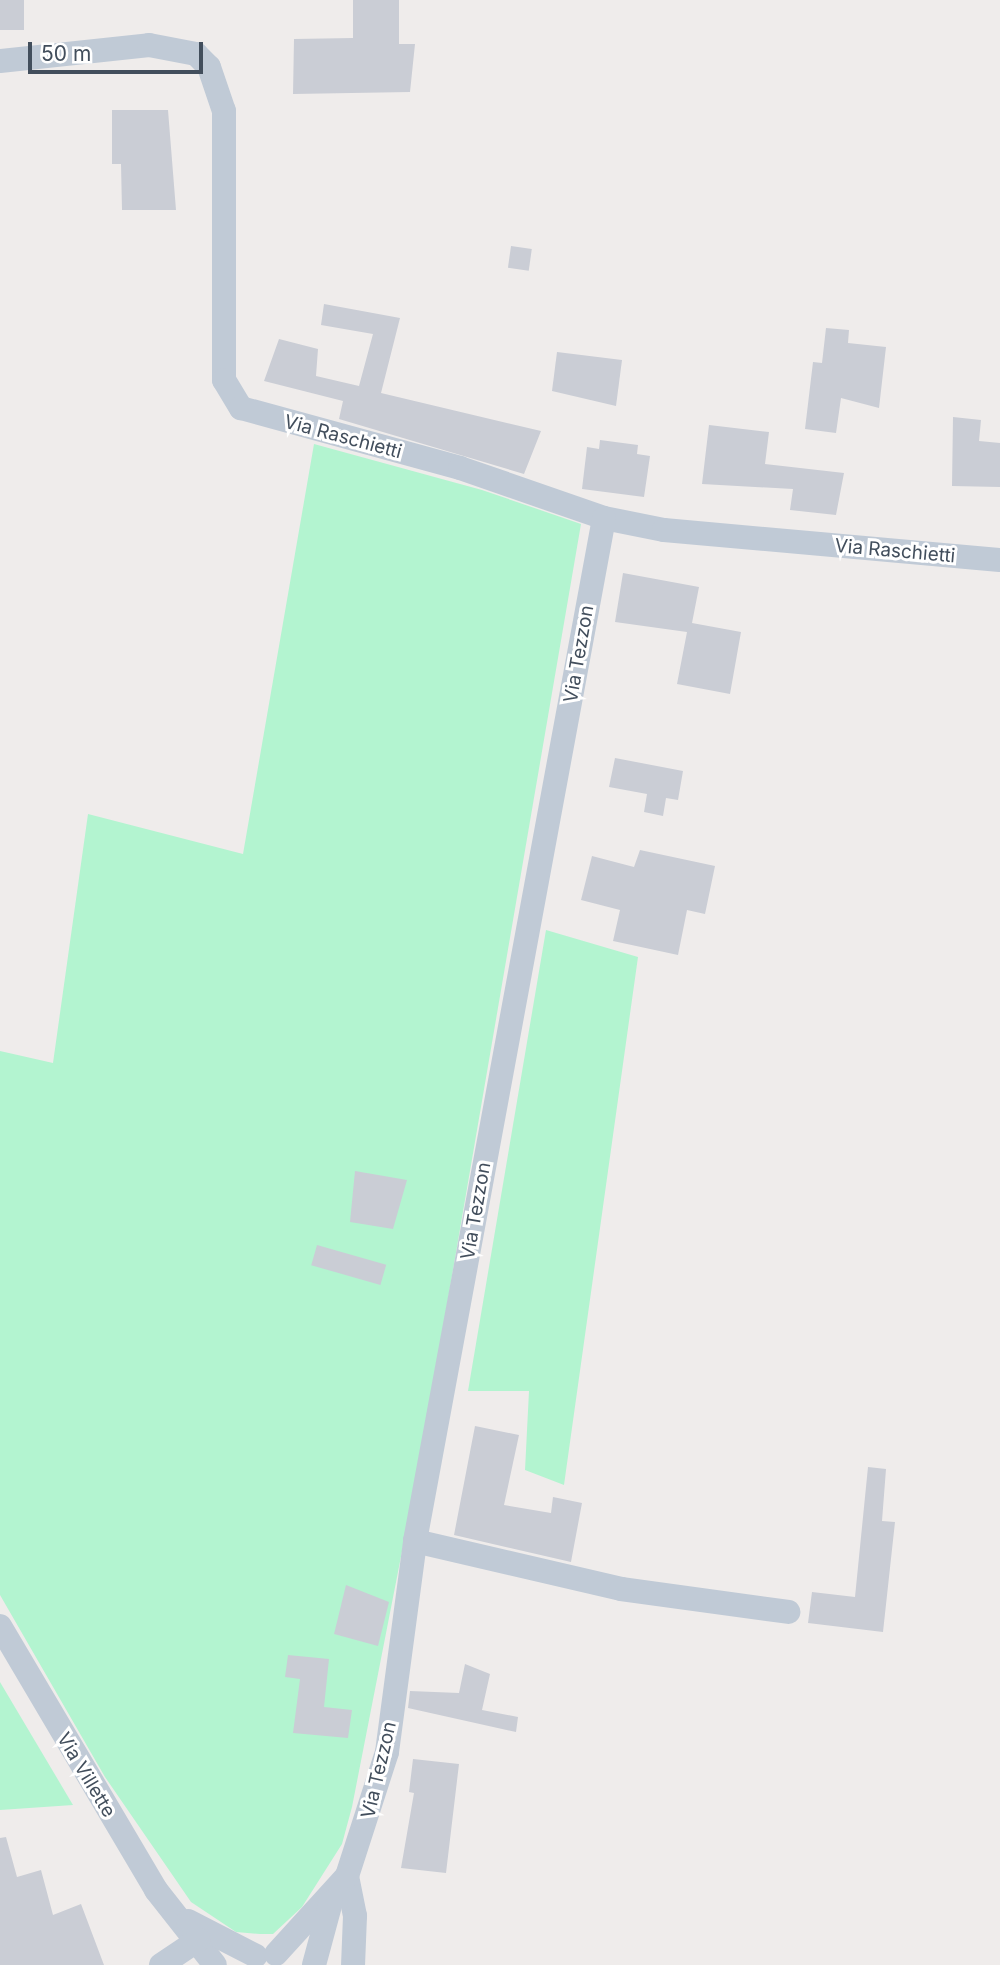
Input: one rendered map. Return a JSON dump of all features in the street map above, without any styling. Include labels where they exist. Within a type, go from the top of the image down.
[{"type":"street","name":"Via Raschietti","points":[[0,61],[149,45],[196,54],[209,67],[224,111],[224,380],[241,408],[460,468],[604,518],[664,530],[1000,560]]},
{"type":"street","name":"Via Tezzon","points":[[258,1958],[332,1898],[347,1876],[387,1752],[415,1541],[604,518]]},
{"type":"street","points":[[415,1541],[621,1589],[788,1612]]},
{"type":"street","name":"Via Villette","points":[[0,1626],[156,1890],[181,1917],[215,1965]]},
{"type":"street","points":[[347,1876],[355,1916],[353,1965]]},
{"type":"street","name":"Via Tezzon","points":[[314,1965],[332,1898]]},
{"type":"street","name":"Via Villette","points":[[181,1917],[258,1958],[302,1965]]},
{"type":"street","points":[[161,1965],[198,1940]]},
{"type":"green space","points":[[314,444],[482,490],[581,524],[424,1439],[352,1807],[342,1844],[302,1907],[273,1934],[260,1934],[236,1932],[191,1902],[105,1777],[0,1595],[0,1051],[53,1063],[88,814],[243,854]]},
{"type":"green space","points":[[546,930],[638,957],[564,1485],[525,1470],[529,1391],[468,1391]]},
{"type":"green space","points":[[0,1682],[73,1805],[0,1810]]},
{"type":"building","points":[[0,0],[24,0],[24,30],[0,30]]},
{"type":"building","points":[[353,0],[399,0],[399,44],[415,44],[410,92],[293,94],[294,39],[353,38]]},
{"type":"building","points":[[112,110],[168,110],[176,210],[122,210],[121,164],[112,164]]},
{"type":"building","points":[[511,246],[532,249],[529,271],[508,268]]},
{"type":"building","points":[[324,304],[400,318],[381,393],[541,431],[524,474],[339,419],[343,401],[264,381],[279,339],[318,349],[316,376],[359,386],[373,334],[321,325]]},
{"type":"building","points":[[826,328],[849,330],[848,343],[886,347],[879,408],[841,398],[836,433],[805,429],[813,362],[822,363]]},
{"type":"building","points":[[557,352],[622,360],[616,406],[552,391]]},
{"type":"building","points":[[953,417],[981,420],[979,441],[1000,443],[1000,487],[952,486]]},
{"type":"building","points":[[709,425],[769,432],[765,464],[844,473],[836,515],[790,510],[793,489],[702,484]]},
{"type":"building","points":[[600,440],[638,445],[637,454],[650,456],[644,497],[582,489],[587,447],[599,449]]},
{"type":"building","points":[[623,573],[699,587],[692,623],[741,632],[730,694],[677,684],[687,632],[615,622]]},
{"type":"building","points":[[615,758],[683,771],[678,800],[666,798],[663,816],[644,812],[647,794],[609,787]]},
{"type":"building","points":[[640,850],[715,866],[705,914],[687,910],[678,955],[613,941],[620,910],[581,900],[592,856],[634,867]]},
{"type":"building","points":[[355,1171],[407,1180],[393,1229],[350,1222]]},
{"type":"building","points":[[317,1245],[386,1265],[380,1285],[311,1265]]},
{"type":"building","points":[[475,1426],[519,1435],[504,1505],[551,1513],[553,1497],[582,1503],[571,1562],[454,1535]]},
{"type":"building","points":[[868,1467],[886,1469],[882,1521],[895,1522],[883,1632],[808,1623],[812,1592],[855,1597]]},
{"type":"building","points":[[346,1585],[389,1602],[378,1646],[334,1634]]},
{"type":"building","points":[[288,1655],[329,1659],[324,1707],[352,1710],[348,1738],[293,1733],[300,1679],[285,1677]]},
{"type":"building","points":[[465,1664],[490,1674],[482,1710],[518,1717],[516,1732],[408,1708],[410,1691],[459,1693]]},
{"type":"building","points":[[413,1759],[459,1764],[446,1873],[401,1868],[414,1793],[409,1792]]},
{"type":"building","points":[[6,1837],[17,1877],[41,1870],[53,1915],[81,1904],[104,1965],[0,1965],[0,1838]]}]
